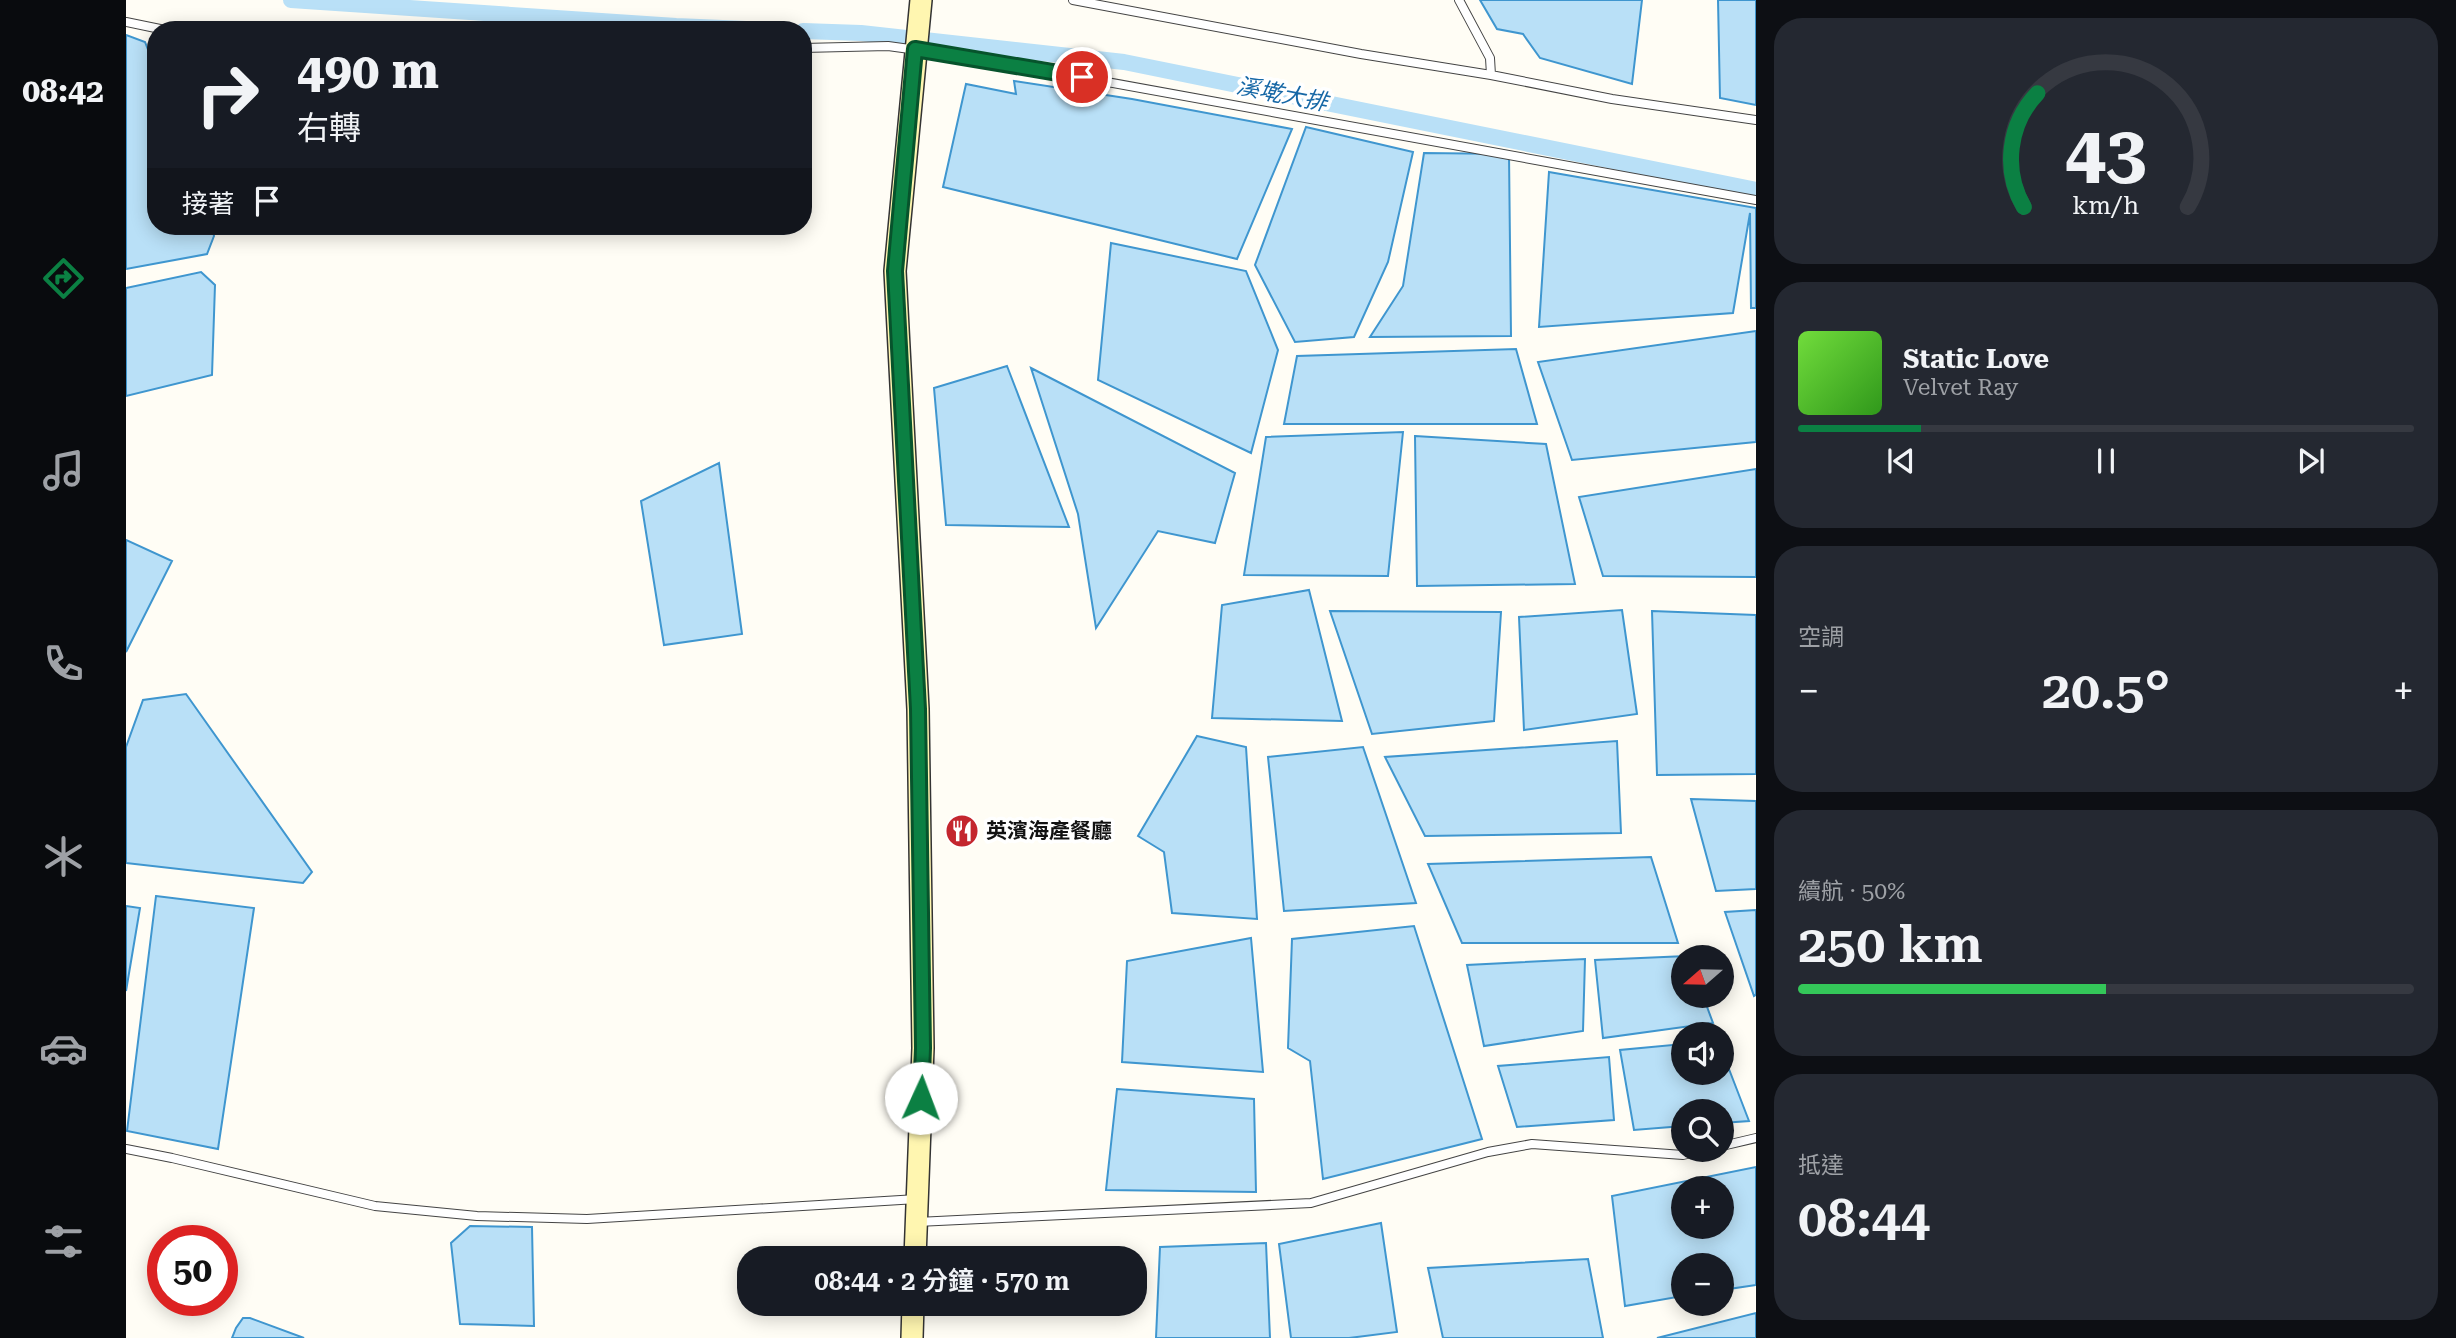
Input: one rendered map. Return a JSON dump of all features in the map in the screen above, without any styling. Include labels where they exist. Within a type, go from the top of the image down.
[{"type":"main road","points":[[916,1246],[923,1048],[918,709],[895,271],[921,0]]},
{"type":"main road","points":[[912,1338],[913,1316]]},
{"type":"lane","points":[[1073,0],[1612,99],[1756,120]]},
{"type":"lane","points":[[1459,0],[1490,58],[1492,75]]},
{"type":"lane","points":[[126,22],[147,26]]},
{"type":"lane","points":[[812,48],[915,45],[1756,200]]},
{"type":"lane","points":[[1734,1143],[1756,1138]]},
{"type":"lane","points":[[917,1222],[1311,1203],[1488,1152],[1532,1144],[1671,1154]]},
{"type":"lane","points":[[126,1149],[375,1206],[477,1216],[587,1219],[917,1199]]},
{"type":"water","points":[[1480,0],[1642,0],[1632,84],[1540,58],[1523,34],[1497,29]]},
{"type":"water","points":[[1718,0],[1756,0],[1756,105],[1720,98]]},
{"type":"water","points":[[126,35],[145,42],[147,47],[147,235],[214,236],[207,254],[126,269]]},
{"type":"water","points":[[1014,81],[1132,99],[1292,129],[1237,259],[943,187],[966,84],[1016,94]]},
{"type":"water","points":[[1306,127],[1413,152],[1388,262],[1354,337],[1295,342],[1255,265]]},
{"type":"water","points":[[1424,153],[1509,154],[1511,336],[1370,337],[1403,286]]},
{"type":"water","points":[[1549,172],[1756,208],[1756,308],[1751,308],[1750,213],[1733,313],[1539,327]]},
{"type":"water","points":[[1111,243],[1246,271],[1278,350],[1251,453],[1098,380]]},
{"type":"water","points":[[201,272],[215,285],[212,375],[126,396],[126,288]]},
{"type":"water","points":[[1756,331],[1756,442],[1572,460],[1538,362]]},
{"type":"water","points":[[1516,349],[1537,424],[1284,424],[1297,356]]},
{"type":"water","points":[[1007,366],[1069,527],[946,525],[934,388]]},
{"type":"water","points":[[1031,368],[1235,473],[1215,543],[1158,531],[1096,628],[1078,514]]},
{"type":"water","points":[[1403,432],[1388,576],[1244,575],[1266,437]]},
{"type":"water","points":[[1415,436],[1546,444],[1575,584],[1417,586]]},
{"type":"water","points":[[719,463],[742,634],[664,645],[641,501]]},
{"type":"water","points":[[1756,469],[1756,577],[1603,576],[1579,497]]},
{"type":"water","points":[[126,540],[172,561],[126,652]]},
{"type":"water","points":[[1309,590],[1342,721],[1212,718],[1222,605]]},
{"type":"water","points":[[1622,610],[1637,714],[1524,730],[1519,617]]},
{"type":"water","points":[[1330,611],[1501,612],[1494,721],[1372,734]]},
{"type":"water","points":[[1652,611],[1756,615],[1756,774],[1657,775]]},
{"type":"water","points":[[186,694],[312,872],[303,883],[126,863],[126,747],[143,700]]},
{"type":"water","points":[[1197,736],[1246,747],[1257,919],[1172,913],[1164,852],[1138,836]]},
{"type":"water","points":[[1617,741],[1621,833],[1425,836],[1385,757]]},
{"type":"water","points":[[1363,747],[1416,903],[1284,911],[1268,757]]},
{"type":"water","points":[[1691,799],[1756,801],[1756,889],[1716,891]]},
{"type":"water","points":[[1651,857],[1678,943],[1462,943],[1428,864]]},
{"type":"water","points":[[156,896],[254,908],[218,1149],[127,1131]]},
{"type":"water","points":[[126,906],[140,908],[126,991]]},
{"type":"water","points":[[1756,910],[1756,995],[1754,996],[1725,912]]},
{"type":"water","points":[[1414,926],[1482,1139],[1323,1179],[1310,1061],[1288,1048],[1292,939]]},
{"type":"water","points":[[1251,938],[1263,1072],[1122,1062],[1127,961]]},
{"type":"water","points":[[1671,957],[1671,1008],[1707,1008],[1713,1022],[1671,1022],[1671,1029],[1603,1038],[1595,960]]},
{"type":"water","points":[[1585,959],[1583,1031],[1484,1046],[1467,965]]},
{"type":"water","points":[[1671,1045],[1671,1085],[1734,1085],[1734,1082],[1749,1121],[1734,1122],[1734,1099],[1671,1099],[1671,1127],[1634,1130],[1620,1050]]},
{"type":"water","points":[[1609,1057],[1614,1120],[1517,1127],[1498,1066]]},
{"type":"water","points":[[1117,1089],[1254,1099],[1256,1192],[1106,1190]]},
{"type":"water","points":[[1756,1167],[1756,1285],[1734,1288],[1734,1253],[1671,1253],[1671,1298],[1625,1306],[1612,1196],[1671,1184],[1671,1239],[1734,1239],[1734,1176],[1711,1176]]},
{"type":"water","points":[[1381,1223],[1397,1332],[1349,1338],[1291,1338],[1279,1244]]},
{"type":"water","points":[[470,1226],[532,1227],[534,1326],[460,1324],[451,1243]]},
{"type":"water","points":[[1266,1243],[1270,1338],[1156,1338],[1160,1247]]},
{"type":"water","points":[[1588,1259],[1603,1338],[1443,1338],[1428,1268]]},
{"type":"water","points":[[1756,1313],[1756,1338],[1657,1338]]},
{"type":"water","points":[[243,1318],[250,1318],[304,1338],[232,1338]]},
{"type":"waterway","name":"溪墘大排","points":[[291,0],[602,21]]},
{"type":"waterway","name":"溪墘大排","points":[[812,31],[861,33],[1124,62],[1756,190]]},
{"type":"place","name":"英濱海產餐廳","points":[[962,831]]},
{"type":"route","points":[[921,1098],[923,1048],[918,709],[895,271],[915,49],[1082,77]]}]
